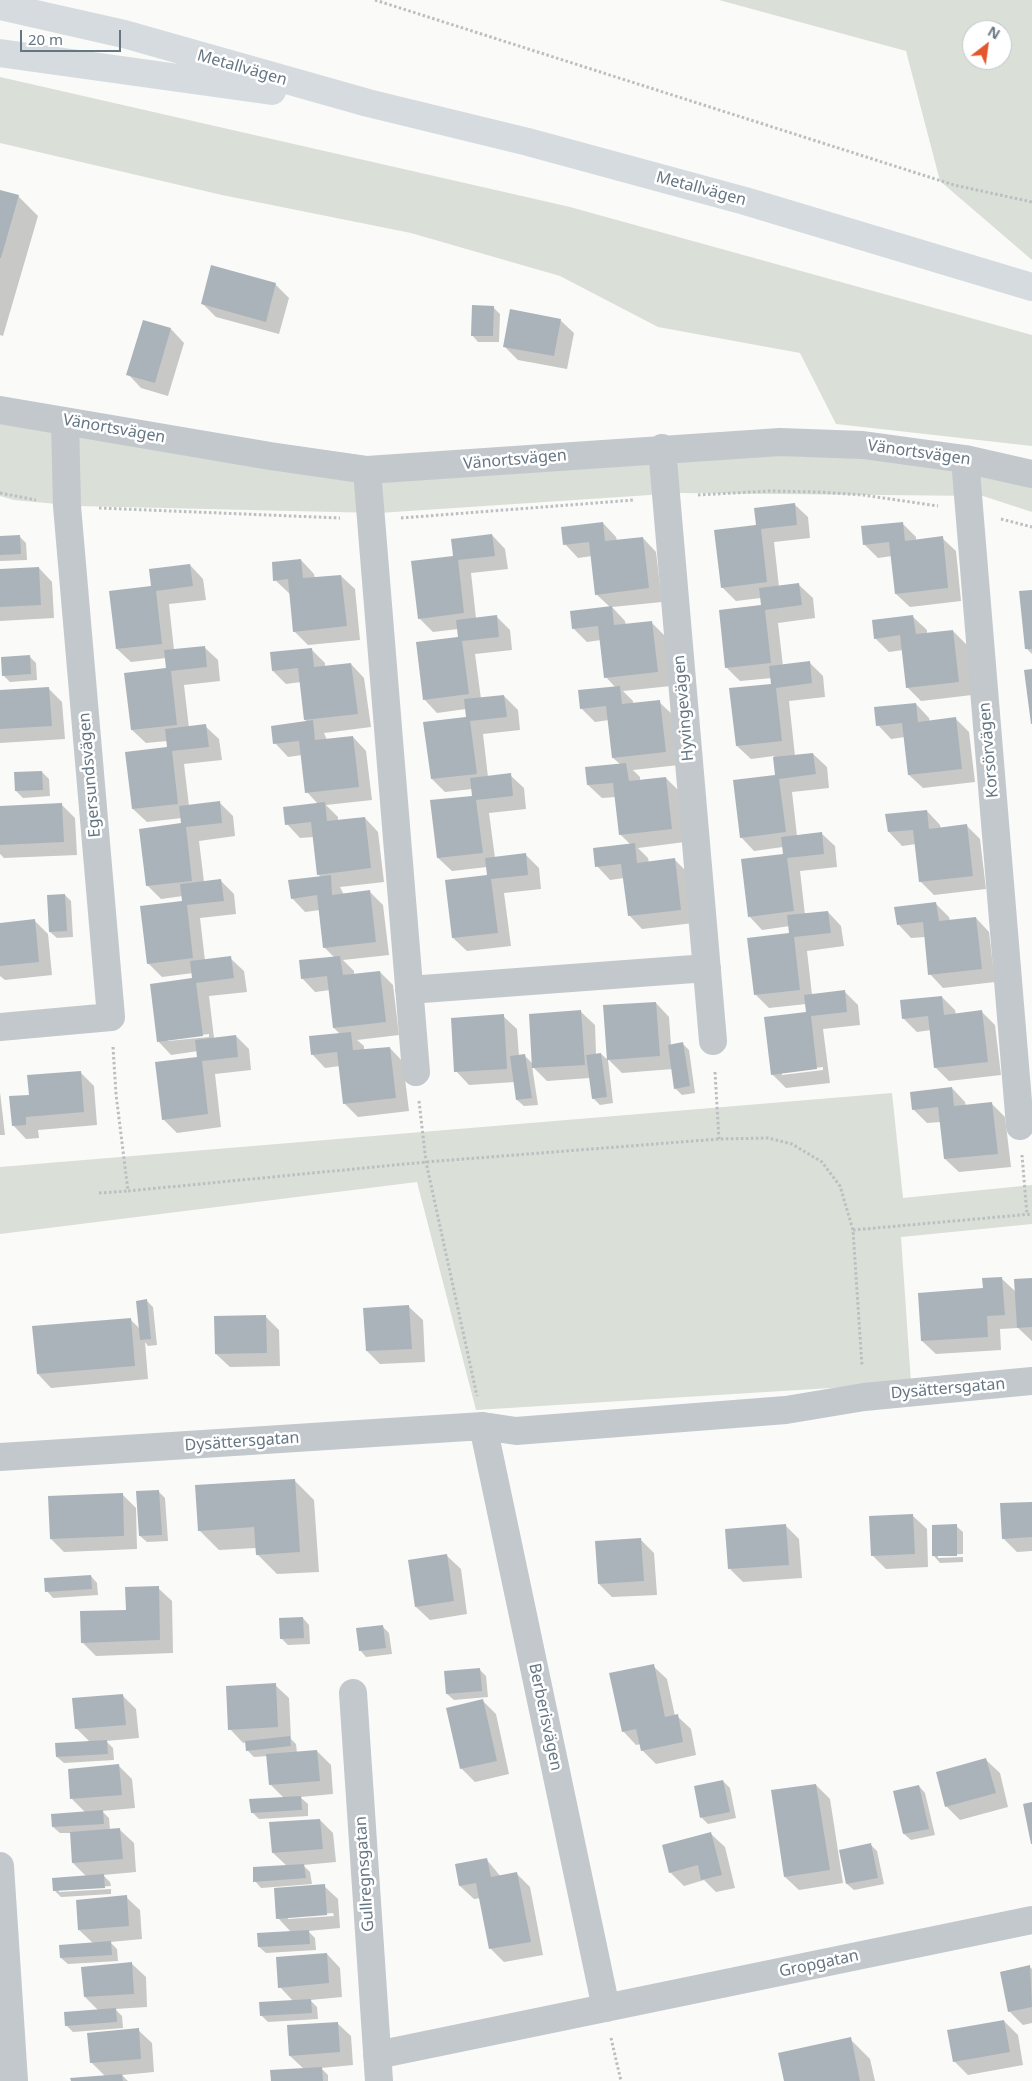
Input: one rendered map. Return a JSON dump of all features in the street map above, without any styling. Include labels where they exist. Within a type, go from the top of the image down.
[{"type":"main road","name":"Metallvägen","points":[[0,6],[124,34],[368,103],[528,142],[735,198],[1032,287]]},
{"type":"main road","name":"Metallvägen","points":[[0,53],[368,103]]},
{"type":"street","name":"Vänortsvägen","points":[[0,410],[270,456],[367,470],[469,464],[662,448],[780,442],[862,445],[965,459],[1032,474]]},
{"type":"street","name":"Egersundsvägen","points":[[65,421],[67,506],[111,1017]]},
{"type":"street","name":"Hyvingevägen","points":[[662,448],[713,1041]]},
{"type":"street","name":"Korsörvägen","points":[[965,459],[1023,1041],[1020,1126]]},
{"type":"street","points":[[367,470],[416,1072]]},
{"type":"street","points":[[409,990],[706,968]]},
{"type":"street","points":[[0,1027],[111,1017]]},
{"type":"street","name":"Dysättersgatan","points":[[0,1457],[483,1426],[516,1431],[786,1410],[864,1397],[1032,1381]]},
{"type":"street","name":"Berberisvägen","points":[[483,1426],[606,2008]]},
{"type":"street","name":"Gullregnsgatan","points":[[353,1693],[378,2068],[606,2008]]},
{"type":"street","points":[[0,1866],[14,2081]]},
{"type":"street","name":"Gropgatan","points":[[606,2008],[1032,1920]]},
{"type":"path","points":[[375,0],[954,185],[1032,202]]},
{"type":"path","points":[[0,493],[67,506],[371,519],[770,491],[818,492],[881,497],[969,512],[1032,527]]},
{"type":"path","points":[[111,1017],[116,1094],[128,1191]]},
{"type":"path","points":[[713,1041],[719,1139]]},
{"type":"path","points":[[416,1072],[426,1162],[483,1426]]},
{"type":"path","points":[[1020,1126],[1027,1215]]},
{"type":"path","points":[[99,1193],[426,1162],[719,1139],[768,1138],[792,1144],[822,1162],[840,1186],[853,1230],[864,1397]]},
{"type":"path","points":[[853,1230],[1032,1214]]},
{"type":"path","points":[[606,2008],[620,2081]]},
{"type":"shaded area","points":[[719,0],[1032,0],[1032,260],[940,181],[906,51]]},
{"type":"shaded area","points":[[0,77],[570,207],[1032,335],[1032,446],[836,424],[800,353],[658,327],[560,276],[411,233],[222,195],[0,143]]},
{"type":"shaded area","points":[[0,404],[373,457],[682,436],[1032,466],[1032,512],[983,496],[680,493],[379,513],[78,506],[14,500],[0,496]]},
{"type":"shaded area","points":[[892,1093],[903,1198],[1032,1185],[1032,1224],[901,1237],[911,1383],[476,1410],[417,1182],[0,1234],[0,1167]]},
{"type":"building","points":[[0,190],[19,195],[1,258],[0,258]]},
{"type":"building","points":[[211,265],[276,283],[266,322],[201,304]]},
{"type":"building","points":[[472,305],[494,306],[493,336],[471,336]]},
{"type":"building","points":[[510,309],[561,319],[554,356],[503,347]]},
{"type":"building","points":[[143,320],[171,328],[155,383],[126,375]]},
{"type":"building","points":[[795,503],[797,525],[761,529],[767,582],[721,588],[714,530],[756,525],[754,508]]},
{"type":"building","points":[[603,522],[605,541],[643,537],[649,588],[595,595],[589,542],[563,545],[561,527]]},
{"type":"building","points":[[903,522],[905,541],[943,536],[948,588],[895,594],[889,542],[863,545],[861,526]]},
{"type":"building","points":[[492,534],[495,556],[458,560],[464,613],[418,619],[411,561],[453,556],[451,539]]},
{"type":"building","points":[[20,535],[21,554],[0,555],[0,536]]},
{"type":"building","points":[[301,559],[303,578],[341,575],[347,626],[293,632],[288,579],[273,581],[272,562]]},
{"type":"building","points":[[190,564],[193,586],[156,591],[162,644],[116,649],[109,591],[151,586],[149,569]]},
{"type":"building","points":[[39,567],[41,605],[0,607],[0,569]]},
{"type":"building","points":[[799,583],[802,605],[765,610],[771,663],[725,668],[719,610],[761,605],[759,588]]},
{"type":"building","points":[[1032,590],[1032,649],[1025,649],[1019,591]]},
{"type":"building","points":[[612,606],[614,625],[652,621],[658,672],[604,678],[598,626],[572,629],[570,611]]},
{"type":"building","points":[[497,615],[499,637],[462,641],[469,694],[423,700],[416,642],[458,637],[456,620]]},
{"type":"building","points":[[913,615],[916,634],[953,630],[959,682],[906,688],[900,635],[874,639],[872,620]]},
{"type":"building","points":[[205,646],[207,667],[171,671],[177,725],[131,730],[124,673],[166,668],[164,650]]},
{"type":"building","points":[[312,648],[314,667],[351,663],[358,714],[304,720],[298,668],[272,671],[270,652]]},
{"type":"building","points":[[30,655],[31,674],[2,676],[1,657]]},
{"type":"building","points":[[810,661],[812,683],[776,688],[782,741],[736,746],[729,688],[771,684],[769,666]]},
{"type":"building","points":[[1032,669],[1032,724],[1031,724],[1024,670]]},
{"type":"building","points":[[620,686],[622,704],[660,700],[666,752],[612,758],[606,706],[580,709],[578,690]]},
{"type":"building","points":[[49,687],[52,726],[0,729],[0,690]]},
{"type":"building","points":[[504,695],[507,717],[470,721],[477,774],[431,779],[423,722],[466,717],[464,699]]},
{"type":"building","points":[[916,703],[918,722],[956,717],[962,769],[908,775],[902,723],[876,726],[874,707]]},
{"type":"building","points":[[313,720],[315,740],[353,736],[359,787],[305,793],[299,741],[273,744],[271,726]]},
{"type":"building","points":[[206,724],[209,747],[172,751],[178,804],[132,809],[125,752],[167,747],[165,729]]},
{"type":"building","points":[[813,753],[816,774],[779,779],[786,832],[740,838],[733,780],[775,775],[773,757]]},
{"type":"building","points":[[626,763],[629,781],[666,777],[672,829],[619,835],[613,783],[587,785],[585,767]]},
{"type":"building","points":[[42,771],[43,790],[15,791],[14,772]]},
{"type":"building","points":[[511,773],[513,796],[476,800],[483,853],[437,858],[430,800],[472,796],[470,778]]},
{"type":"building","points":[[220,801],[222,823],[186,827],[192,881],[146,886],[139,829],[181,823],[179,806]]},
{"type":"building","points":[[325,802],[327,821],[365,817],[371,868],[317,875],[311,822],[285,825],[283,807]]},
{"type":"building","points":[[62,803],[64,842],[0,845],[0,806]]},
{"type":"building","points":[[927,810],[929,829],[967,824],[973,876],[919,882],[913,830],[888,832],[885,814]]},
{"type":"building","points":[[822,832],[824,854],[787,858],[794,911],[748,917],[741,859],[783,854],[781,837]]},
{"type":"building","points":[[635,843],[637,863],[675,858],[681,910],[628,916],[621,864],[595,867],[593,848]]},
{"type":"building","points":[[526,853],[528,875],[491,879],[498,933],[452,938],[445,880],[487,875],[485,858]]},
{"type":"building","points":[[331,875],[332,895],[370,890],[376,942],[323,948],[317,895],[291,899],[288,880]]},
{"type":"building","points":[[221,879],[224,901],[187,905],[193,958],[147,964],[140,906],[182,901],[180,884]]},
{"type":"building","points":[[65,894],[67,931],[49,932],[47,895]]},
{"type":"building","points":[[936,902],[939,921],[976,917],[982,969],[928,975],[923,922],[897,925],[894,907]]},
{"type":"building","points":[[828,911],[831,933],[794,937],[800,990],[754,995],[747,938],[789,933],[787,915]]},
{"type":"building","points":[[35,919],[39,962],[0,966],[0,923]]},
{"type":"building","points":[[231,956],[234,978],[196,983],[203,1036],[157,1042],[150,984],[192,978],[190,961]]},
{"type":"building","points":[[340,956],[343,975],[380,971],[386,1022],[333,1028],[327,976],[301,979],[299,960]]},
{"type":"building","points":[[845,990],[847,1012],[811,1016],[817,1069],[771,1075],[764,1017],[806,1012],[804,995]]},
{"type":"building","points":[[942,996],[944,1015],[982,1010],[988,1062],[934,1068],[928,1016],[902,1019],[900,1000]]},
{"type":"building","points":[[656,1002],[660,1056],[607,1060],[603,1005]]},
{"type":"building","points":[[581,1010],[585,1065],[532,1068],[529,1014]]},
{"type":"building","points":[[504,1014],[507,1069],[454,1072],[451,1018]]},
{"type":"building","points":[[351,1032],[353,1050],[390,1047],[396,1098],[343,1104],[337,1052],[311,1055],[309,1036]]},
{"type":"building","points":[[236,1035],[238,1057],[202,1061],[208,1114],[162,1120],[155,1062],[197,1057],[195,1040]]},
{"type":"building","points":[[683,1042],[690,1086],[674,1089],[668,1045]]},
{"type":"building","points":[[601,1053],[607,1097],[592,1099],[586,1055]]},
{"type":"building","points":[[525,1054],[532,1098],[516,1100],[510,1056]]},
{"type":"building","points":[[81,1071],[84,1112],[26,1117],[26,1125],[12,1126],[9,1096],[29,1095],[27,1075]]},
{"type":"building","points":[[952,1087],[954,1106],[992,1102],[998,1154],[944,1159],[938,1107],[912,1110],[910,1092]]},
{"type":"building","points":[[1002,1277],[1005,1315],[987,1316],[988,1337],[921,1341],[918,1293],[983,1288],[982,1278]]},
{"type":"building","points":[[1032,1278],[1032,1327],[1017,1328],[1014,1279]]},
{"type":"building","points":[[147,1299],[151,1339],[140,1340],[136,1301]]},
{"type":"building","points":[[409,1305],[412,1349],[366,1351],[363,1308]]},
{"type":"building","points":[[266,1315],[267,1353],[215,1354],[214,1316]]},
{"type":"building","points":[[131,1318],[135,1366],[37,1374],[32,1326]]},
{"type":"building","points":[[295,1479],[300,1552],[256,1555],[254,1527],[198,1531],[195,1485]]},
{"type":"building","points":[[159,1490],[162,1535],[139,1536],[136,1491]]},
{"type":"building","points":[[123,1493],[124,1536],[50,1539],[48,1496]]},
{"type":"building","points":[[1032,1502],[1032,1537],[1002,1539],[1000,1503]]},
{"type":"building","points":[[913,1514],[915,1554],[871,1556],[869,1516]]},
{"type":"building","points":[[786,1524],[789,1565],[728,1569],[725,1529]]},
{"type":"building","points":[[957,1524],[957,1556],[932,1556],[932,1525]]},
{"type":"building","points":[[641,1538],[644,1581],[598,1584],[595,1541]]},
{"type":"building","points":[[447,1554],[454,1601],[415,1607],[408,1560]]},
{"type":"building","points":[[91,1575],[92,1589],[45,1592],[44,1578]]},
{"type":"building","points":[[159,1586],[160,1640],[81,1643],[80,1611],[126,1610],[125,1587]]},
{"type":"building","points":[[303,1617],[304,1638],[280,1639],[279,1618]]},
{"type":"building","points":[[383,1625],[386,1648],[359,1651],[356,1628]]},
{"type":"building","points":[[654,1664],[665,1717],[678,1714],[683,1742],[641,1751],[636,1729],[622,1732],[609,1673]]},
{"type":"building","points":[[480,1668],[482,1691],[446,1694],[444,1671]]},
{"type":"building","points":[[276,1683],[278,1727],[228,1730],[226,1686]]},
{"type":"building","points":[[123,1694],[126,1725],[75,1729],[72,1698]]},
{"type":"building","points":[[483,1699],[497,1761],[460,1769],[446,1708]]},
{"type":"building","points":[[290,1736],[291,1746],[246,1751],[245,1741]]},
{"type":"building","points":[[107,1740],[108,1754],[56,1757],[55,1743]]},
{"type":"building","points":[[317,1750],[320,1781],[269,1785],[266,1754]]},
{"type":"building","points":[[986,1758],[996,1793],[945,1807],[936,1772]]},
{"type":"building","points":[[119,1764],[122,1795],[70,1799],[68,1769]]},
{"type":"building","points":[[723,1780],[730,1812],[700,1818],[694,1786]]},
{"type":"building","points":[[816,1784],[830,1870],[784,1877],[771,1790]]},
{"type":"building","points":[[919,1785],[929,1829],[903,1834],[893,1791]]},
{"type":"building","points":[[301,1796],[302,1810],[251,1813],[249,1799]]},
{"type":"building","points":[[1032,1802],[1032,1844],[1031,1844],[1023,1804]]},
{"type":"building","points":[[103,1810],[104,1824],[52,1827],[51,1814]]},
{"type":"building","points":[[320,1819],[323,1849],[272,1853],[269,1822]]},
{"type":"building","points":[[120,1828],[123,1859],[72,1863],[70,1832]]},
{"type":"building","points":[[711,1832],[722,1875],[701,1880],[698,1865],[669,1873],[662,1845]]},
{"type":"building","points":[[871,1843],[878,1878],[846,1884],[839,1850]]},
{"type":"building","points":[[487,1858],[491,1877],[517,1872],[531,1942],[489,1949],[476,1883],[459,1886],[455,1864]]},
{"type":"building","points":[[304,1864],[306,1878],[253,1882],[253,1867]]},
{"type":"building","points":[[104,1874],[105,1888],[53,1891],[52,1878]]},
{"type":"building","points":[[325,1884],[327,1915],[276,1919],[274,1888]]},
{"type":"building","points":[[127,1895],[129,1926],[78,1930],[76,1900]]},
{"type":"building","points":[[309,1930],[310,1944],[258,1947],[257,1933]]},
{"type":"building","points":[[111,1941],[112,1955],[60,1958],[59,1945]]},
{"type":"building","points":[[327,1953],[329,1983],[278,1988],[276,1957]]},
{"type":"building","points":[[132,1962],[134,1994],[84,1997],[81,1967]]},
{"type":"building","points":[[1030,1965],[1032,2007],[1008,2012],[1000,1972]]},
{"type":"building","points":[[311,1999],[312,2013],[260,2016],[259,2002]]},
{"type":"building","points":[[116,2008],[117,2022],[65,2026],[64,2012]]},
{"type":"building","points":[[1004,2020],[1010,2052],[953,2062],[947,2030]]},
{"type":"building","points":[[338,2022],[340,2052],[289,2056],[287,2025]]},
{"type":"building","points":[[139,2028],[141,2059],[90,2063],[87,2033]]},
{"type":"building","points":[[851,2037],[860,2081],[784,2081],[778,2053]]},
{"type":"building","points":[[322,2067],[323,2081],[271,2081],[270,2070]]},
{"type":"building","points":[[122,2074],[123,2081],[71,2081],[70,2078]]}]
